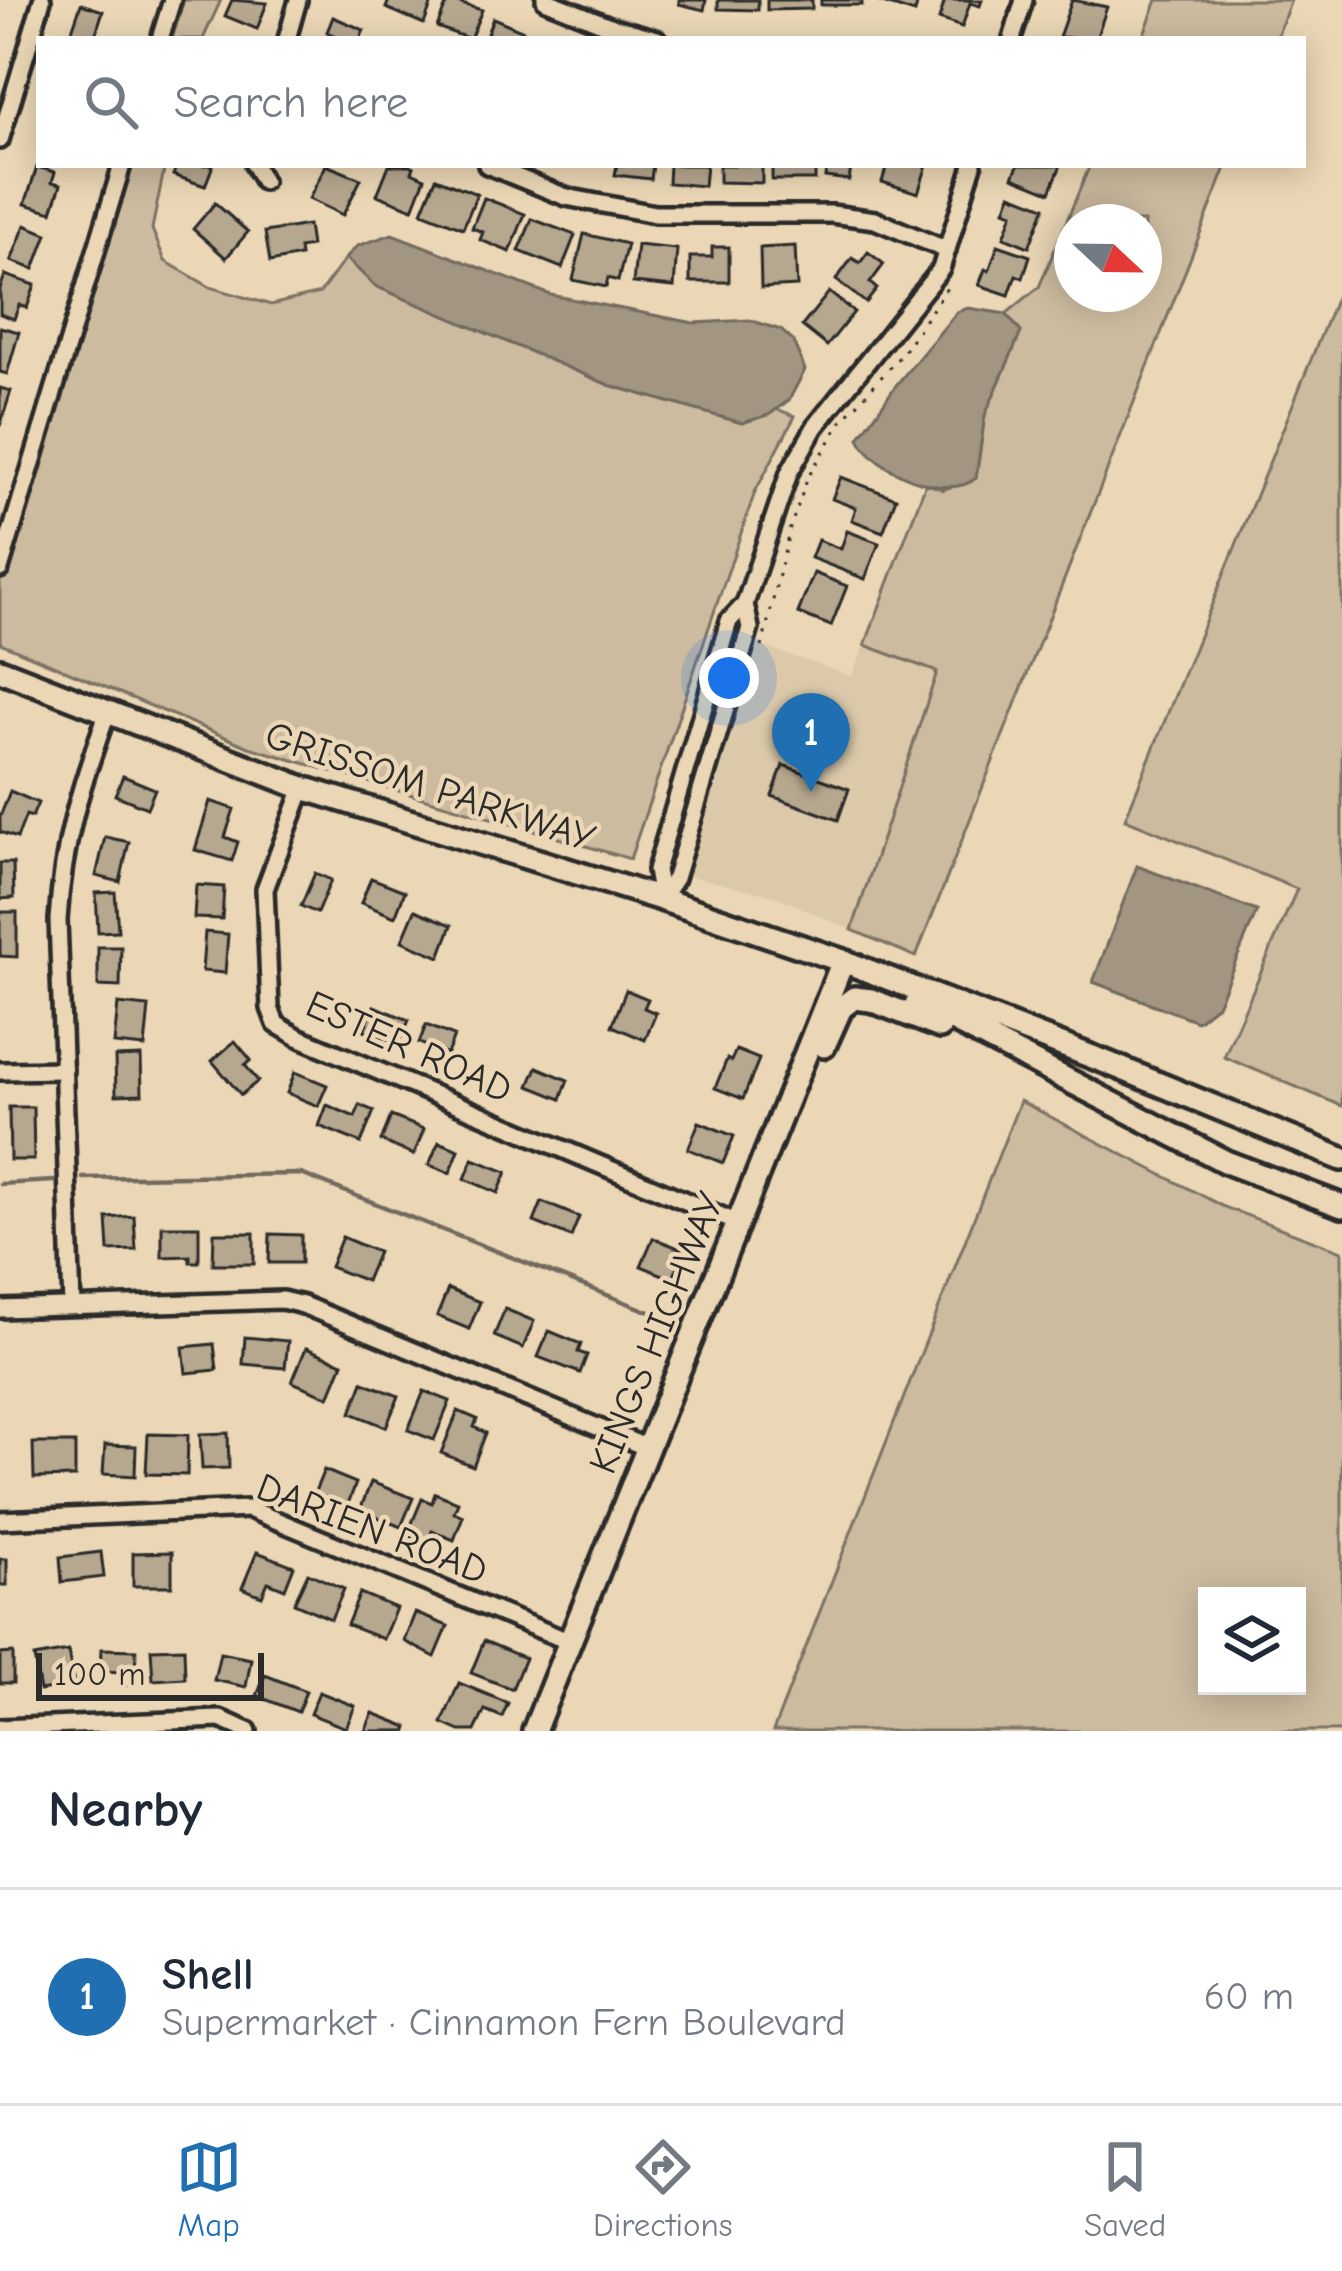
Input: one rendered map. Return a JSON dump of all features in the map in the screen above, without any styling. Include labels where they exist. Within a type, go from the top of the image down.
[{"type":"main road","name":"GRISSOM PARKWAY","points":[[0,670],[303,788],[661,899],[842,961],[1342,1159]]},
{"type":"main road","name":"GRISSOM PARKWAY","points":[[842,961],[1226,1162],[1342,1206]]},
{"type":"main road","name":"KINGS HIGHWAY","points":[[534,1731],[842,961]]},
{"type":"main road","points":[[782,1115],[802,1094],[841,1008],[854,998],[992,1042]]},
{"type":"street","points":[[0,140],[42,0]]},
{"type":"street","points":[[161,36],[172,0]]},
{"type":"street","points":[[288,36],[298,0]]},
{"type":"street","points":[[545,0],[647,36]]},
{"type":"street","points":[[1013,36],[1024,0]]},
{"type":"street","points":[[0,569],[121,168]]},
{"type":"street","points":[[256,168],[263,182]]},
{"type":"street","points":[[494,168],[566,197],[655,214],[832,214],[875,220],[947,250]]},
{"type":"street","points":[[661,899],[675,878],[750,628],[745,604],[798,458],[815,427],[929,288],[947,250],[972,168]]},
{"type":"street","points":[[72,1306],[58,920],[62,858],[107,714]]},
{"type":"street","name":"ESTER ROAD","points":[[303,788],[265,889],[270,1008],[276,1024],[320,1047],[740,1224]]},
{"type":"street","points":[[0,1071],[64,1070]]},
{"type":"street","points":[[0,1309],[282,1300],[303,1304],[650,1449]]},
{"type":"street","name":"DARIEN ROAD","points":[[0,1520],[249,1509],[570,1642]]},
{"type":"street","points":[[0,1728],[220,1719],[248,1731]]},
{"type":"path","points":[[758,656],[790,528],[808,477],[842,422],[901,355],[955,275]]},
{"type":"shaded area","points":[[184,0],[221,0],[204,36],[173,36]]},
{"type":"shaded area","points":[[1157,0],[1291,0],[1277,36],[1143,36]]},
{"type":"shaded area","points":[[131,168],[164,168],[152,229],[165,261],[210,287],[271,305],[320,293],[346,258],[375,286],[609,385],[742,423],[777,409],[795,416],[755,492],[630,859],[249,747],[0,643],[0,579]]},
{"type":"shaded area","points":[[1089,168],[1226,168],[916,957],[852,930],[937,672],[865,645],[926,483],[943,490],[976,477],[985,415],[1021,332],[1006,314],[1039,287],[1054,251],[1054,312],[1162,312],[1162,204],[1074,204]]},
{"type":"shaded area","points":[[392,234],[551,295],[694,323],[750,320],[781,330],[793,341],[805,370],[789,400],[769,415],[742,423],[609,385],[375,286],[346,258],[357,246]]},
{"type":"shaded area","points":[[1342,283],[1342,1106],[1224,1057],[1297,889],[1125,819]]},
{"type":"shaded area","points":[[968,308],[1006,314],[1021,332],[985,415],[976,478],[963,485],[930,485],[879,461],[859,438],[957,312]]},
{"type":"shaded area","points":[[755,644],[852,676],[865,645],[937,672],[852,930],[775,896],[685,875]]},
{"type":"shaded area","points":[[1137,866],[1257,911],[1217,1005],[1197,1021],[1093,982]]},
{"type":"shaded area","points":[[1020,1101],[1224,1207],[1342,1251],[1342,1731],[773,1731]]},
{"type":"building","points":[[232,0],[267,3],[257,29],[225,16]]},
{"type":"building","points":[[389,0],[433,0],[424,24],[386,8]]},
{"type":"building","points":[[448,0],[482,10],[471,36],[437,27]]},
{"type":"building","points":[[679,0],[706,0],[704,10],[679,4]]},
{"type":"building","points":[[718,0],[758,0],[758,10],[718,9]]},
{"type":"building","points":[[767,0],[812,0],[812,9],[767,10]]},
{"type":"building","points":[[821,0],[862,0],[862,5],[821,5]]},
{"type":"building","points":[[873,0],[918,0],[915,13]]},
{"type":"building","points":[[945,0],[982,0],[980,6],[970,3],[962,27],[939,19]]},
{"type":"building","points":[[1072,0],[1107,7],[1097,36],[1059,36]]},
{"type":"building","points":[[81,4],[103,11],[95,36],[70,36]]},
{"type":"building","points":[[333,17],[364,30],[361,36],[327,32]]},
{"type":"building","points":[[493,18],[531,34],[530,36],[486,36]]},
{"type":"building","points":[[37,168],[55,172],[52,182],[61,184],[52,212],[25,204]]},
{"type":"building","points":[[176,168],[212,168],[205,186],[173,175]]},
{"type":"building","points":[[324,168],[361,179],[343,215],[309,199]]},
{"type":"building","points":[[388,168],[414,168],[412,172],[425,178],[413,209],[377,195]]},
{"type":"building","points":[[616,168],[653,168],[651,179],[615,175]]},
{"type":"building","points":[[669,168],[706,168],[704,186],[668,183]]},
{"type":"building","points":[[719,168],[762,168],[762,183],[719,182]]},
{"type":"building","points":[[772,168],[815,168],[815,180],[772,180]]},
{"type":"building","points":[[826,168],[851,168],[849,180],[825,177]]},
{"type":"building","points":[[886,168],[926,168],[918,193],[882,182]]},
{"type":"building","points":[[1017,168],[1060,168],[1050,192],[1013,177]]},
{"type":"building","points":[[436,178],[477,194],[463,228],[422,212]]},
{"type":"building","points":[[1011,194],[1045,207],[1029,247],[1004,237],[1013,213],[1005,210]]},
{"type":"building","points":[[484,198],[525,214],[510,252],[480,240],[483,232],[472,228]]},
{"type":"building","points":[[215,203],[248,232],[226,258],[193,229]]},
{"type":"building","points":[[532,219],[575,235],[562,268],[519,251]]},
{"type":"building","points":[[25,225],[47,234],[34,269],[11,261]]},
{"type":"building","points":[[308,225],[311,246],[299,248],[300,256],[270,262],[265,232]]},
{"type":"building","points":[[584,234],[627,244],[618,281],[608,278],[606,287],[573,280]]},
{"type":"building","points":[[637,245],[677,249],[674,287],[633,283]]},
{"type":"building","points":[[998,245],[1030,256],[1023,278],[1016,275],[1009,295],[979,285]]},
{"type":"building","points":[[795,246],[797,286],[761,288],[760,248]]},
{"type":"building","points":[[712,247],[729,247],[729,282],[690,282],[690,257],[712,257]]},
{"type":"building","points":[[868,252],[884,264],[870,283],[877,289],[866,303],[836,280],[852,258],[860,263]]},
{"type":"building","points":[[5,275],[35,285],[27,308],[19,305],[14,319],[0,314]]},
{"type":"building","points":[[829,292],[854,312],[827,346],[802,326]]},
{"type":"building","points":[[0,327],[19,332],[7,374],[0,372]]},
{"type":"building","points":[[0,388],[11,391],[0,426]]},
{"type":"building","points":[[841,477],[896,498],[883,532],[852,520],[856,508],[832,499]]},
{"type":"building","points":[[847,531],[879,543],[865,579],[811,558],[818,540],[841,549]]},
{"type":"building","points":[[814,573],[847,586],[831,626],[798,613]]},
{"type":"building","points":[[783,765],[849,789],[838,820],[772,796]]},
{"type":"building","points":[[123,776],[155,789],[147,808],[115,795]]},
{"type":"building","points":[[10,791],[38,803],[32,817],[26,815],[17,838],[0,832]]},
{"type":"building","points":[[210,801],[234,809],[225,837],[238,842],[232,861],[195,850]]},
{"type":"building","points":[[105,837],[129,842],[120,882],[96,876]]},
{"type":"building","points":[[0,863],[13,863],[14,898],[0,899]]},
{"type":"building","points":[[315,873],[331,880],[317,913],[301,906]]},
{"type":"building","points":[[371,878],[405,891],[395,917],[361,903]]},
{"type":"building","points":[[196,885],[224,887],[222,919],[194,918]]},
{"type":"building","points":[[115,892],[118,931],[98,932],[96,893]]},
{"type":"building","points":[[415,910],[452,925],[440,957],[402,941]]},
{"type":"building","points":[[0,912],[17,912],[17,957],[0,956]]},
{"type":"building","points":[[205,932],[228,934],[225,973],[202,971]]},
{"type":"building","points":[[98,947],[121,947],[120,987],[98,986]]},
{"type":"building","points":[[626,990],[648,999],[644,1008],[656,1013],[645,1040],[612,1026]]},
{"type":"building","points":[[118,1004],[149,1007],[145,1047],[114,1044]]},
{"type":"building","points":[[374,1006],[409,1020],[399,1044],[364,1030]]},
{"type":"building","points":[[426,1025],[454,1036],[447,1054],[419,1043]]},
{"type":"building","points":[[235,1041],[251,1060],[245,1065],[258,1081],[241,1095],[212,1061]]},
{"type":"building","points":[[736,1050],[759,1059],[743,1099],[715,1088]]},
{"type":"building","points":[[141,1056],[142,1094],[116,1095],[115,1057]]},
{"type":"building","points":[[537,1067],[568,1080],[561,1099],[529,1086]]},
{"type":"building","points":[[295,1072],[327,1085],[318,1106],[287,1093]]},
{"type":"building","points":[[327,1105],[355,1117],[360,1105],[374,1111],[361,1143],[319,1126]]},
{"type":"building","points":[[9,1107],[33,1107],[34,1160],[10,1160]]},
{"type":"building","points":[[391,1116],[424,1129],[414,1155],[381,1141]]},
{"type":"building","points":[[699,1122],[734,1136],[723,1163],[688,1149]]},
{"type":"building","points":[[439,1142],[459,1150],[450,1173],[429,1165]]},
{"type":"building","points":[[473,1159],[507,1172],[498,1193],[465,1179]]},
{"type":"building","points":[[542,1202],[579,1217],[571,1237],[534,1222]]},
{"type":"building","points":[[134,1216],[136,1250],[109,1251],[107,1218]]},
{"type":"building","points":[[162,1226],[199,1226],[199,1262],[190,1262],[190,1256],[162,1257]]},
{"type":"building","points":[[214,1233],[254,1233],[254,1264],[213,1264]]},
{"type":"building","points":[[270,1234],[301,1235],[301,1263],[269,1263]]},
{"type":"building","points":[[342,1237],[378,1252],[366,1281],[330,1267]]},
{"type":"building","points":[[653,1238],[684,1250],[673,1279],[641,1266]]},
{"type":"building","points":[[448,1289],[480,1302],[469,1329],[437,1316]]},
{"type":"building","points":[[505,1309],[534,1321],[523,1348],[494,1336]]},
{"type":"building","points":[[549,1331],[581,1344],[578,1352],[587,1355],[580,1373],[538,1357]]},
{"type":"building","points":[[245,1337],[288,1341],[285,1368],[243,1364]]},
{"type":"building","points":[[214,1344],[217,1370],[186,1373],[183,1347]]},
{"type":"building","points":[[306,1348],[343,1363],[329,1397],[292,1382]]},
{"type":"building","points":[[363,1382],[399,1396],[386,1427],[351,1413]]},
{"type":"building","points":[[424,1391],[450,1401],[434,1440],[408,1430]]},
{"type":"building","points":[[458,1411],[477,1419],[474,1427],[486,1433],[473,1466],[441,1453]]},
{"type":"building","points":[[228,1433],[229,1468],[202,1469],[200,1434]]},
{"type":"building","points":[[148,1434],[188,1435],[187,1475],[146,1474]]},
{"type":"building","points":[[33,1443],[75,1443],[75,1477],[34,1478]]},
{"type":"building","points":[[105,1445],[136,1446],[135,1476],[103,1474]]},
{"type":"building","points":[[324,1470],[356,1483],[346,1509],[313,1496]]},
{"type":"building","points":[[371,1482],[413,1498],[401,1527],[360,1510]]},
{"type":"building","points":[[435,1493],[458,1502],[454,1512],[463,1516],[454,1540],[432,1531],[427,1544],[407,1535],[422,1499],[432,1503]]},
{"type":"building","points":[[101,1552],[104,1577],[62,1582],[60,1557]]},
{"type":"building","points":[[172,1552],[172,1586],[133,1586],[133,1553]]},
{"type":"building","points":[[257,1552],[294,1566],[285,1589],[268,1582],[262,1596],[242,1588]]},
{"type":"building","points":[[0,1559],[7,1559],[7,1585],[0,1585]]},
{"type":"building","points":[[308,1573],[344,1589],[331,1619],[294,1603]]},
{"type":"building","points":[[360,1593],[396,1608],[383,1639],[347,1625]]},
{"type":"building","points":[[415,1613],[448,1626],[435,1657],[404,1641]]},
{"type":"building","points":[[484,1641],[525,1658],[512,1689],[471,1673]]},
{"type":"building","points":[[184,1648],[185,1678],[153,1680],[151,1649]]},
{"type":"building","points":[[101,1649],[136,1650],[135,1685],[122,1685],[123,1672],[100,1671]]},
{"type":"building","points":[[68,1651],[74,1685],[40,1691],[34,1657]]},
{"type":"building","points":[[13,1653],[13,1683],[0,1683],[0,1654]]},
{"type":"building","points":[[220,1653],[251,1659],[246,1687],[214,1680]]},
{"type":"building","points":[[265,1675],[306,1691],[298,1712],[257,1696]]},
{"type":"building","points":[[459,1683],[508,1703],[502,1717],[485,1710],[475,1731],[442,1723]]},
{"type":"building","points":[[319,1692],[355,1706],[346,1728],[310,1714]]},
{"type":"building","points":[[373,1713],[408,1727],[407,1731],[365,1731]]},
{"type":"waterway","points":[[83,1178],[301,1174],[678,1323]]},
{"type":"waterway","points":[[0,1184],[54,1181]]},
{"type":"place","name":"Shell","points":[[811,792]]}]
